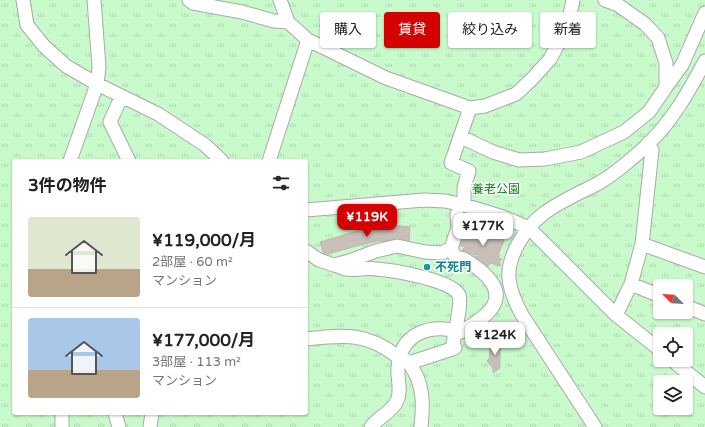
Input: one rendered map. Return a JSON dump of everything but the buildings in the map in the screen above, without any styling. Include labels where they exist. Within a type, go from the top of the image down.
[{"type":"street","points":[[23,0],[27,25],[44,46],[66,66],[97,84],[158,114],[205,145],[220,159]]},
{"type":"street","points":[[71,159],[97,84],[99,67],[94,0]]},
{"type":"street","points":[[189,0],[192,2],[242,12],[274,21],[288,22]]},
{"type":"street","points":[[280,0],[288,22],[308,40],[386,78],[470,108],[485,106],[516,94],[532,79],[550,59],[567,28],[574,0]]},
{"type":"street","points":[[605,0],[618,5],[645,24],[658,38],[666,63],[666,87]]},
{"type":"street","points":[[461,137],[492,152],[519,160],[545,159],[580,152],[624,132],[649,112],[682,65],[705,13]]},
{"type":"street","points":[[270,159],[308,40]]},
{"type":"street","points":[[595,427],[522,315],[513,296],[509,278],[510,260],[516,246],[542,214],[600,182],[648,143],[670,119],[688,92],[705,61]]},
{"type":"street","points":[[123,97],[118,104],[110,122],[128,159]]},
{"type":"street","points":[[334,265],[376,251],[397,246],[425,252],[442,253],[451,248],[458,228],[464,187],[469,171],[452,163],[470,108]]},
{"type":"street","points":[[616,315],[632,284],[642,244],[652,150],[648,143]]},
{"type":"street","points":[[308,210],[424,200],[445,201],[461,209],[491,213],[530,228],[616,315],[653,344]]},
{"type":"street","points":[[642,244],[705,267]]},
{"type":"street","points":[[404,360],[401,351],[410,338],[418,333],[445,328],[461,332],[483,318],[493,307],[496,290],[490,280],[480,270],[464,259],[455,256],[451,248]]},
{"type":"street","points":[[308,252],[319,260],[346,269],[374,268],[416,276],[442,283],[456,290],[459,295],[460,304],[453,343],[455,348],[404,360],[398,368],[399,394],[397,401],[391,410],[371,427]]},
{"type":"street","points":[[632,284],[653,293]]},
{"type":"street","points":[[693,309],[705,314]]},
{"type":"street","points":[[308,339],[331,336],[352,336],[372,341],[387,348],[404,360],[416,374],[422,391],[423,406],[421,427]]},
{"type":"street","points":[[681,367],[705,387]]},
{"type":"street","points":[[62,415],[62,427]]},
{"type":"street","points":[[116,415],[119,427]]},
{"type":"street","points":[[150,427],[152,415]]},
{"type":"green space","name":"養老公園","points":[[0,0],[705,0],[705,427],[0,427]]},
{"type":"place","name":"不死門","points":[[427,267]]}]
